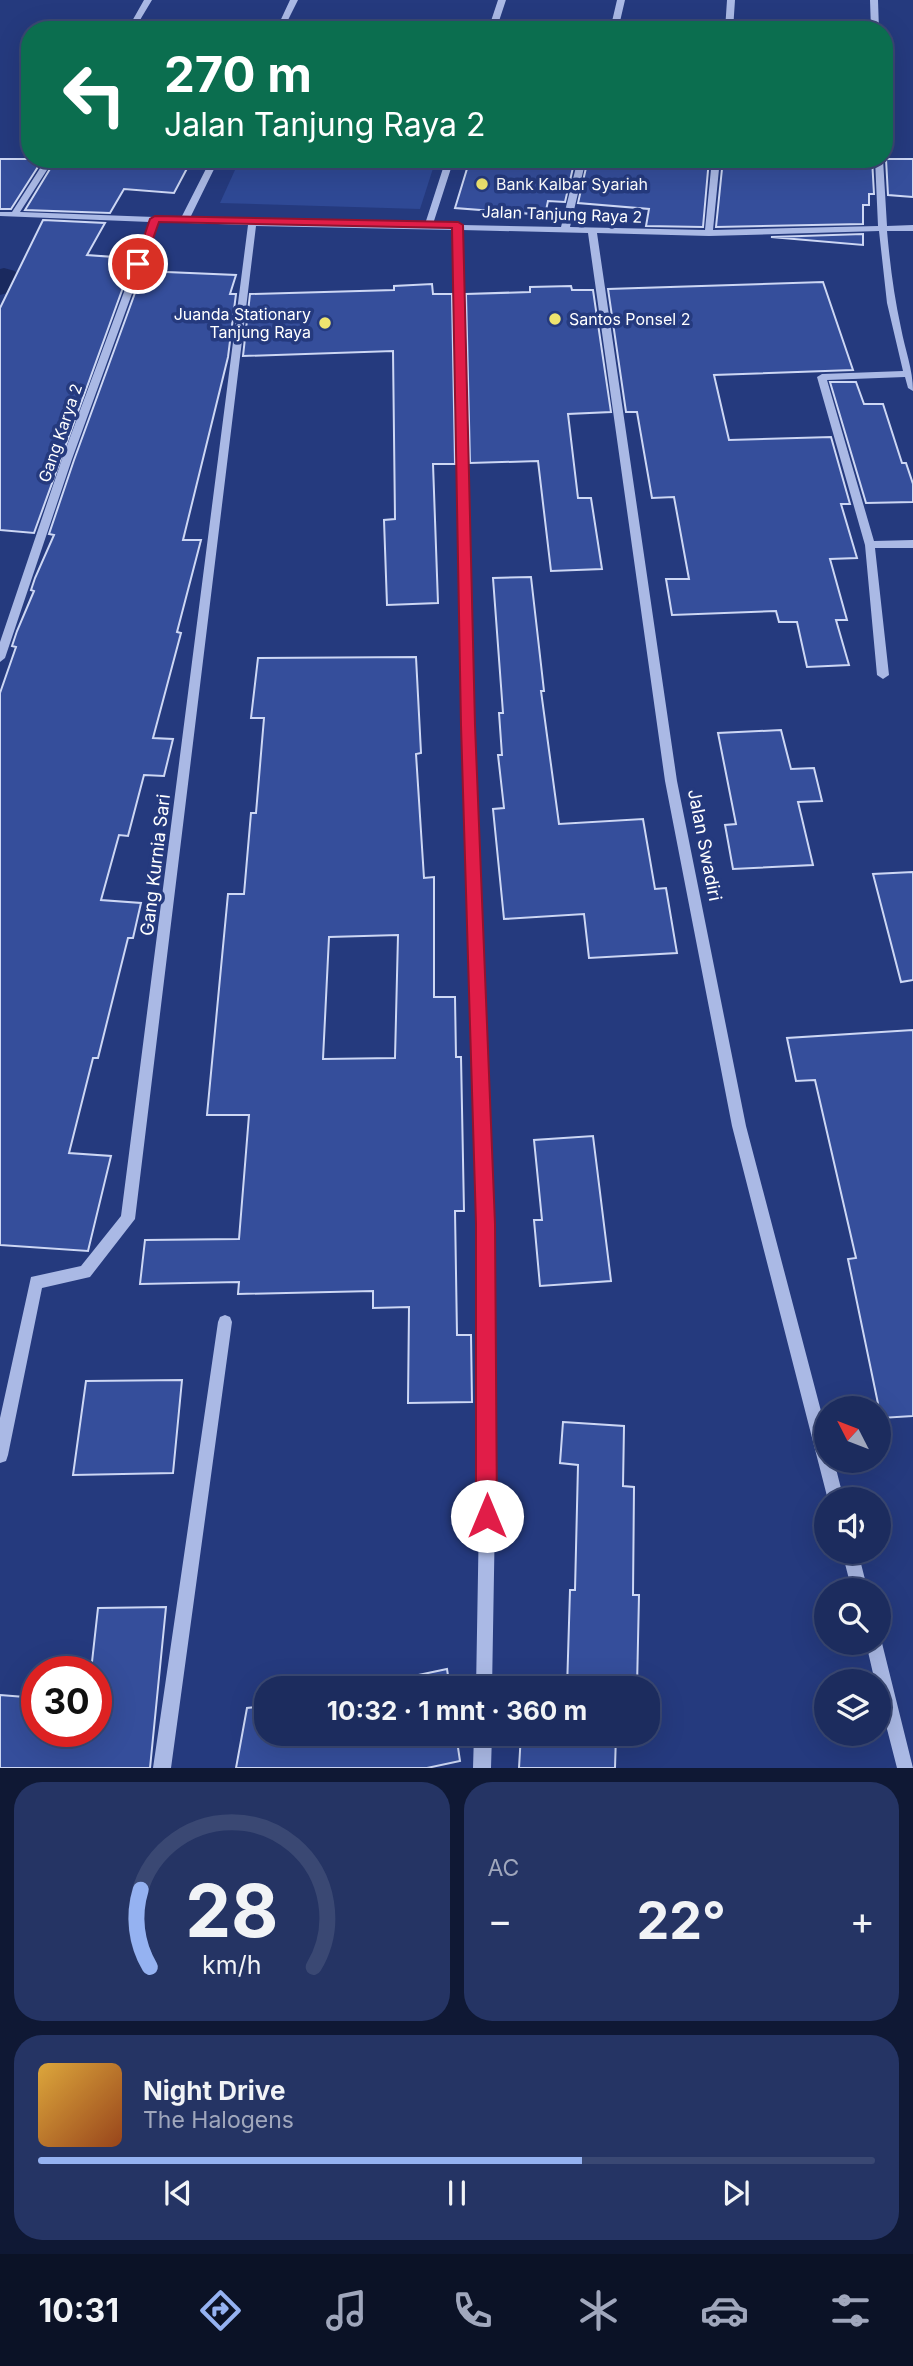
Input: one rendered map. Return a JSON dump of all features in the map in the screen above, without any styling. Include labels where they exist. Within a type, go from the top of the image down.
[{"type":"street","points":[[135,21],[148,0]]},
{"type":"street","points":[[284,21],[294,0]]},
{"type":"street","points":[[495,21],[502,0]]},
{"type":"street","points":[[616,21],[621,0]]},
{"type":"street","points":[[730,21],[731,0]]},
{"type":"street","points":[[874,0],[875,21]]},
{"type":"street","points":[[15,214],[44,168]]},
{"type":"street","points":[[184,221],[210,168]]},
{"type":"street","points":[[429,225],[447,168]]},
{"type":"street","points":[[565,229],[580,168]]},
{"type":"street","points":[[709,233],[715,168]]},
{"type":"street","points":[[879,168],[881,230],[892,319],[911,374],[913,388]]},
{"type":"street","name":"Jalan Tanjung Raya 2","points":[[0,214],[253,223],[458,225],[709,233],[913,229]]},
{"type":"street","name":"Gang Karya 2","points":[[0,658],[108,343],[155,219]]},
{"type":"street","name":"Gang Kurnia Sari","points":[[0,1455],[36,1282],[85,1272],[128,1219],[253,223]]},
{"type":"street","points":[[458,225],[468,725],[485,1224],[484,1676]]},
{"type":"street","name":"Jalan Swadiri","points":[[592,229],[671,781],[739,1125],[814,1415]]},
{"type":"street","points":[[883,675],[870,545],[822,377],[911,374]]},
{"type":"street","points":[[870,545],[913,544]]},
{"type":"street","points":[[162,1768],[225,1322]]},
{"type":"street","points":[[877,1655],[906,1768]]},
{"type":"street","points":[[482,1768],[483,1746]]},
{"type":"shaded area","points":[[236,168],[433,168],[420,209],[220,203]]},
{"type":"building","points":[[0,159],[21,159],[21,168],[37,168],[11,209],[0,209]]},
{"type":"building","points":[[893,159],[913,159],[913,197],[888,195],[886,168],[893,168]]},
{"type":"building","points":[[51,168],[187,168],[174,193],[124,189],[110,213],[25,210]]},
{"type":"building","points":[[467,168],[573,168],[565,202],[548,201],[545,215],[455,208]]},
{"type":"building","points":[[586,168],[708,168],[703,227],[646,226],[649,209],[578,203]]},
{"type":"building","points":[[722,168],[873,168],[874,194],[869,194],[869,205],[863,205],[863,224],[716,227]]},
{"type":"building","points":[[43,220],[105,223],[87,255],[128,258],[123,270],[129,271],[34,533],[0,530],[0,308]]},
{"type":"building","points":[[863,234],[863,245],[771,237]]},
{"type":"building","points":[[143,271],[236,275],[230,294],[236,294],[228,357],[183,540],[201,540],[177,632],[181,633],[153,738],[173,739],[164,776],[144,775],[128,836],[119,835],[101,900],[141,903],[133,938],[128,938],[98,1058],[93,1058],[69,1153],[111,1156],[88,1251],[0,1245],[0,693],[16,647],[12,646],[17,631],[34,591],[31,590],[35,578],[54,535],[49,534],[74,460]]},
{"type":"building","points":[[823,282],[853,370],[714,375],[729,440],[831,437],[850,504],[841,504],[857,558],[830,559],[847,620],[836,620],[849,665],[807,667],[797,622],[779,622],[776,611],[672,615],[666,579],[689,579],[674,497],[652,498],[637,412],[626,412],[608,289]]},
{"type":"building","points":[[432,284],[433,294],[452,294],[455,464],[433,464],[438,603],[387,605],[384,520],[395,519],[393,351],[243,356],[250,294],[394,290],[394,286]]},
{"type":"building","points":[[571,286],[572,290],[593,290],[611,412],[568,414],[578,498],[591,498],[602,569],[551,571],[538,461],[470,463],[466,294],[530,292],[530,287]]},
{"type":"building","points":[[830,382],[856,382],[864,404],[883,404],[902,463],[906,463],[913,484],[913,502],[866,503]]},
{"type":"building","points":[[531,577],[544,691],[541,691],[559,824],[643,819],[655,889],[666,888],[677,953],[589,958],[584,914],[504,919],[493,809],[504,808],[498,755],[502,755],[499,713],[503,713],[493,578]]},
{"type":"building","points":[[416,657],[421,753],[416,754],[424,878],[434,877],[434,997],[455,997],[456,1057],[461,1057],[464,1211],[455,1211],[457,1335],[471,1335],[472,1402],[408,1403],[409,1307],[373,1308],[373,1291],[238,1294],[239,1282],[140,1284],[145,1240],[239,1239],[249,1115],[207,1115],[228,894],[244,894],[251,813],[256,813],[264,718],[251,718],[258,658]],"holes":[[[398,935],[395,1058],[323,1059],[329,937]]]},
{"type":"building","points":[[781,730],[791,769],[814,768],[822,801],[798,802],[813,865],[733,869],[725,825],[736,824],[718,733]]},
{"type":"building","points":[[913,872],[913,980],[901,982],[873,874]]},
{"type":"building","points":[[913,1030],[913,1416],[891,1417],[891,1396],[876,1396],[848,1259],[856,1258],[815,1080],[796,1081],[787,1038]]},
{"type":"building","points":[[593,1136],[611,1281],[540,1286],[534,1220],[542,1220],[534,1140]]},
{"type":"building","points":[[182,1380],[173,1473],[73,1475],[86,1381]]},
{"type":"building","points":[[563,1422],[624,1426],[623,1486],[634,1487],[633,1595],[639,1595],[637,1676],[567,1676],[570,1590],[575,1590],[578,1465],[560,1463]]},
{"type":"building","points":[[166,1607],[150,1768],[0,1768],[0,1695],[21,1697],[21,1747],[112,1747],[112,1656],[93,1656],[98,1608]]},
{"type":"building","points":[[447,1669],[448,1676],[414,1676]]},
{"type":"building","points":[[254,1707],[254,1746],[458,1746],[460,1761],[427,1768],[236,1768],[247,1708]]},
{"type":"building","points":[[520,1746],[616,1746],[615,1768],[519,1768]]},
{"type":"waterway","points":[[0,285],[4,278]]},
{"type":"place","name":"Bank Kalbar Syariah","points":[[482,184]]},
{"type":"place","name":"Santos Ponsel 2","points":[[555,319]]},
{"type":"place","name":"Juanda Stationary Tanjung Raya","points":[[325,323]]},
{"type":"route","points":[[138,264],[155,219],[458,225],[468,725],[485,1224],[487,1516]]}]
